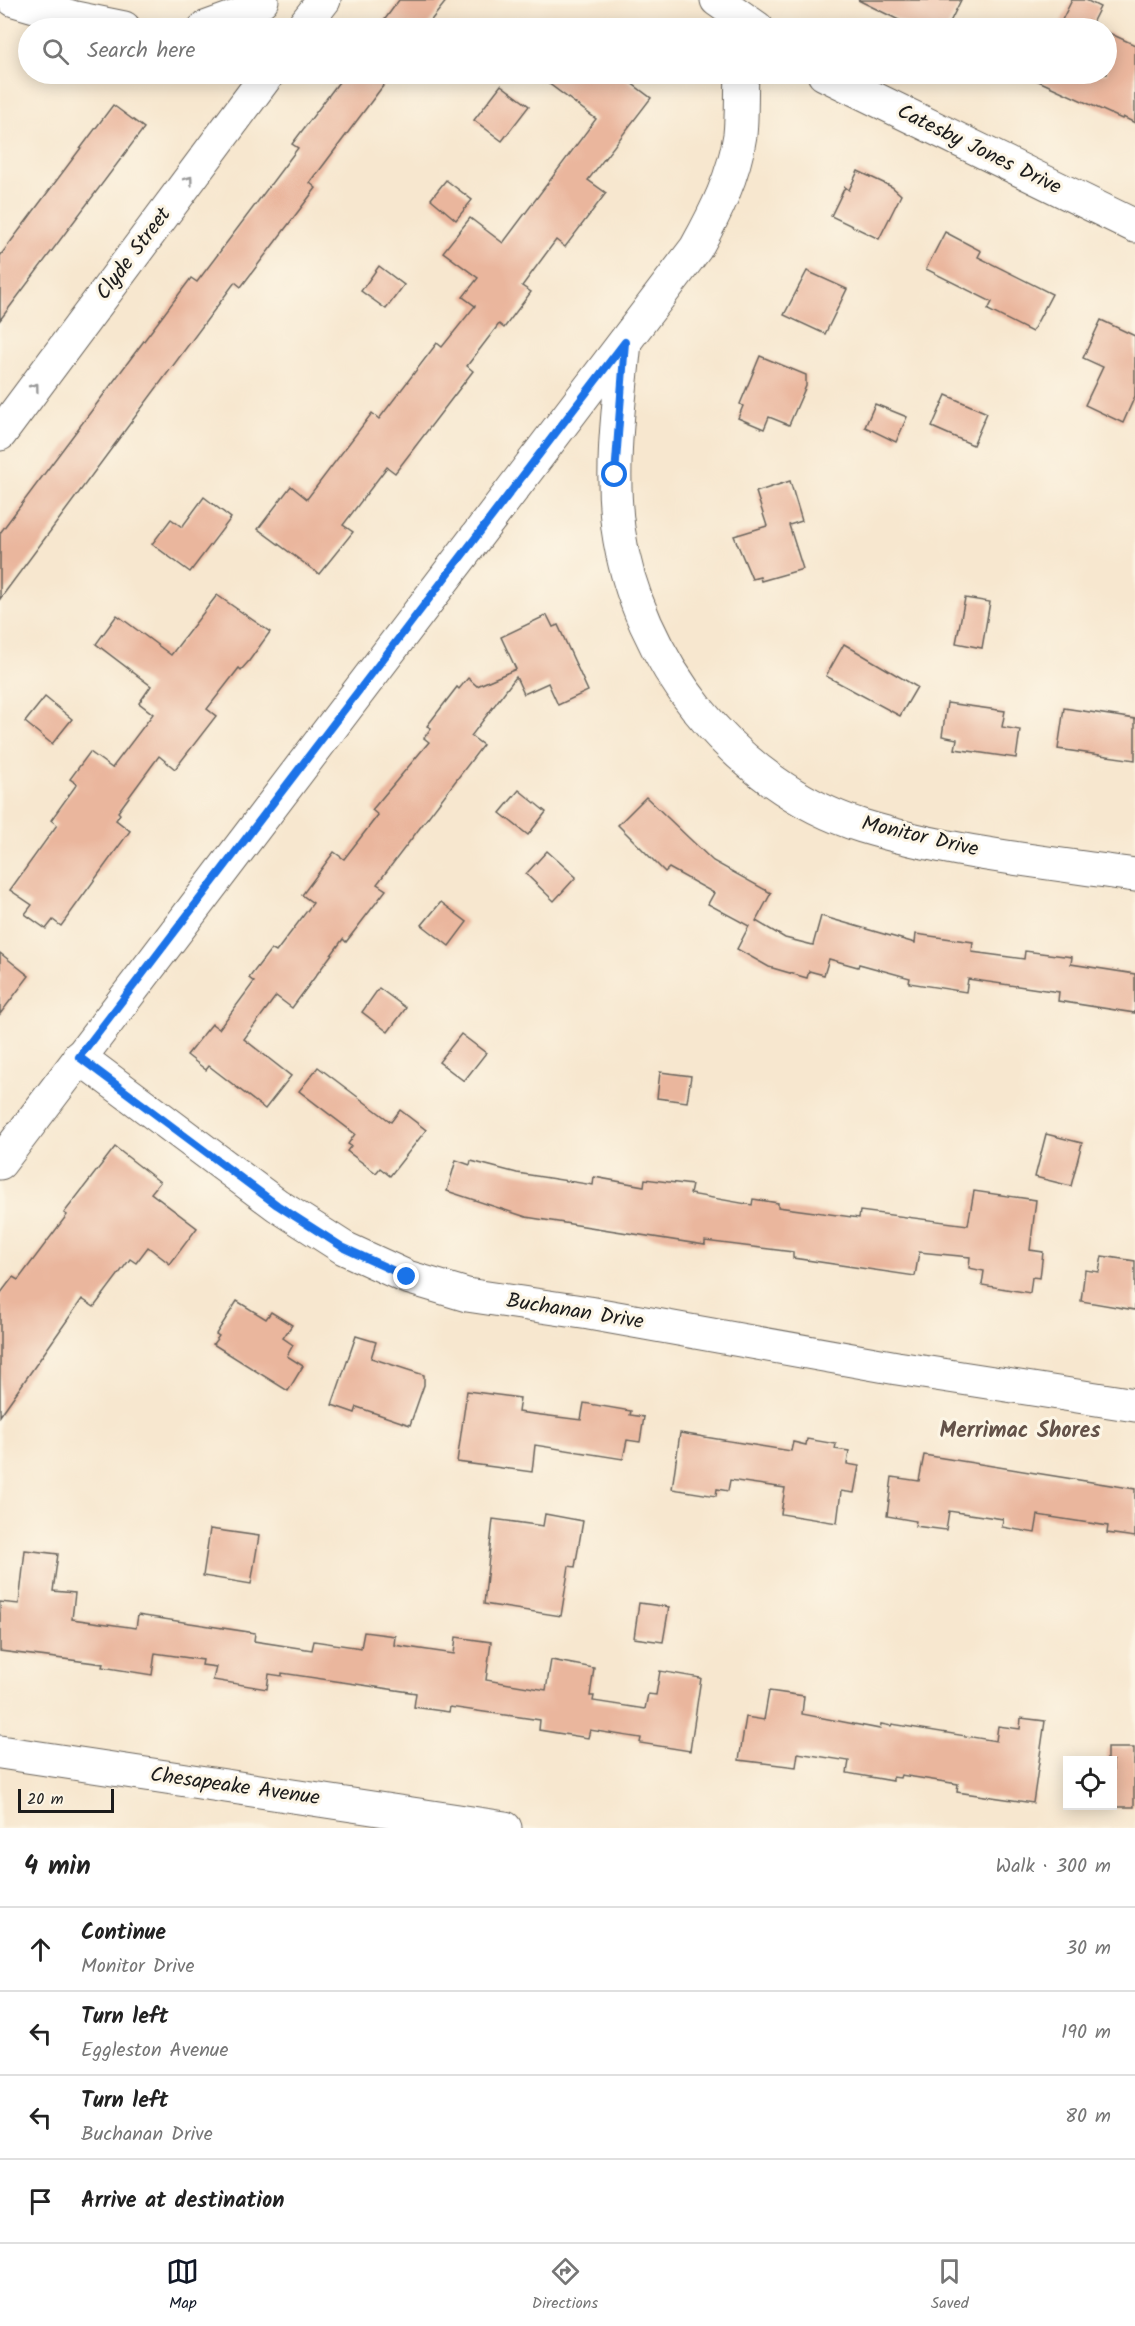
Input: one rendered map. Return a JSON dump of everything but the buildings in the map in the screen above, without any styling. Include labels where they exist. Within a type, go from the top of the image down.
[{"type":"street","points":[[14,0],[75,18]]},
{"type":"street","points":[[233,18],[262,0]]},
{"type":"street","points":[[310,18],[324,0]]},
{"type":"street","points":[[717,0],[739,18]]},
{"type":"street","name":"Clyde Street","points":[[0,434],[261,84]]},
{"type":"street","points":[[0,1163],[689,257],[718,208],[740,134],[742,84]]},
{"type":"street","name":"Catesby Jones Drive","points":[[844,84],[1135,226]]},
{"type":"street","name":"Monitor Drive","points":[[625,342],[615,475],[618,529],[630,579],[650,636],[684,693],[724,741],[766,775],[815,806],[860,825],[918,841],[1135,875]]},
{"type":"street","name":"Buchanan Drive","points":[[79,1057],[277,1205],[344,1248],[407,1277],[467,1295],[589,1313],[897,1368],[1135,1405]]},
{"type":"street","name":"Chesapeake Avenue","points":[[0,1752],[505,1828]]},
{"type":"district","name":"Merrimac Shores","points":[[1020,1431]]},
{"type":"route","points":[[407,1277],[344,1248],[277,1205],[79,1057],[625,342],[615,475]]}]
